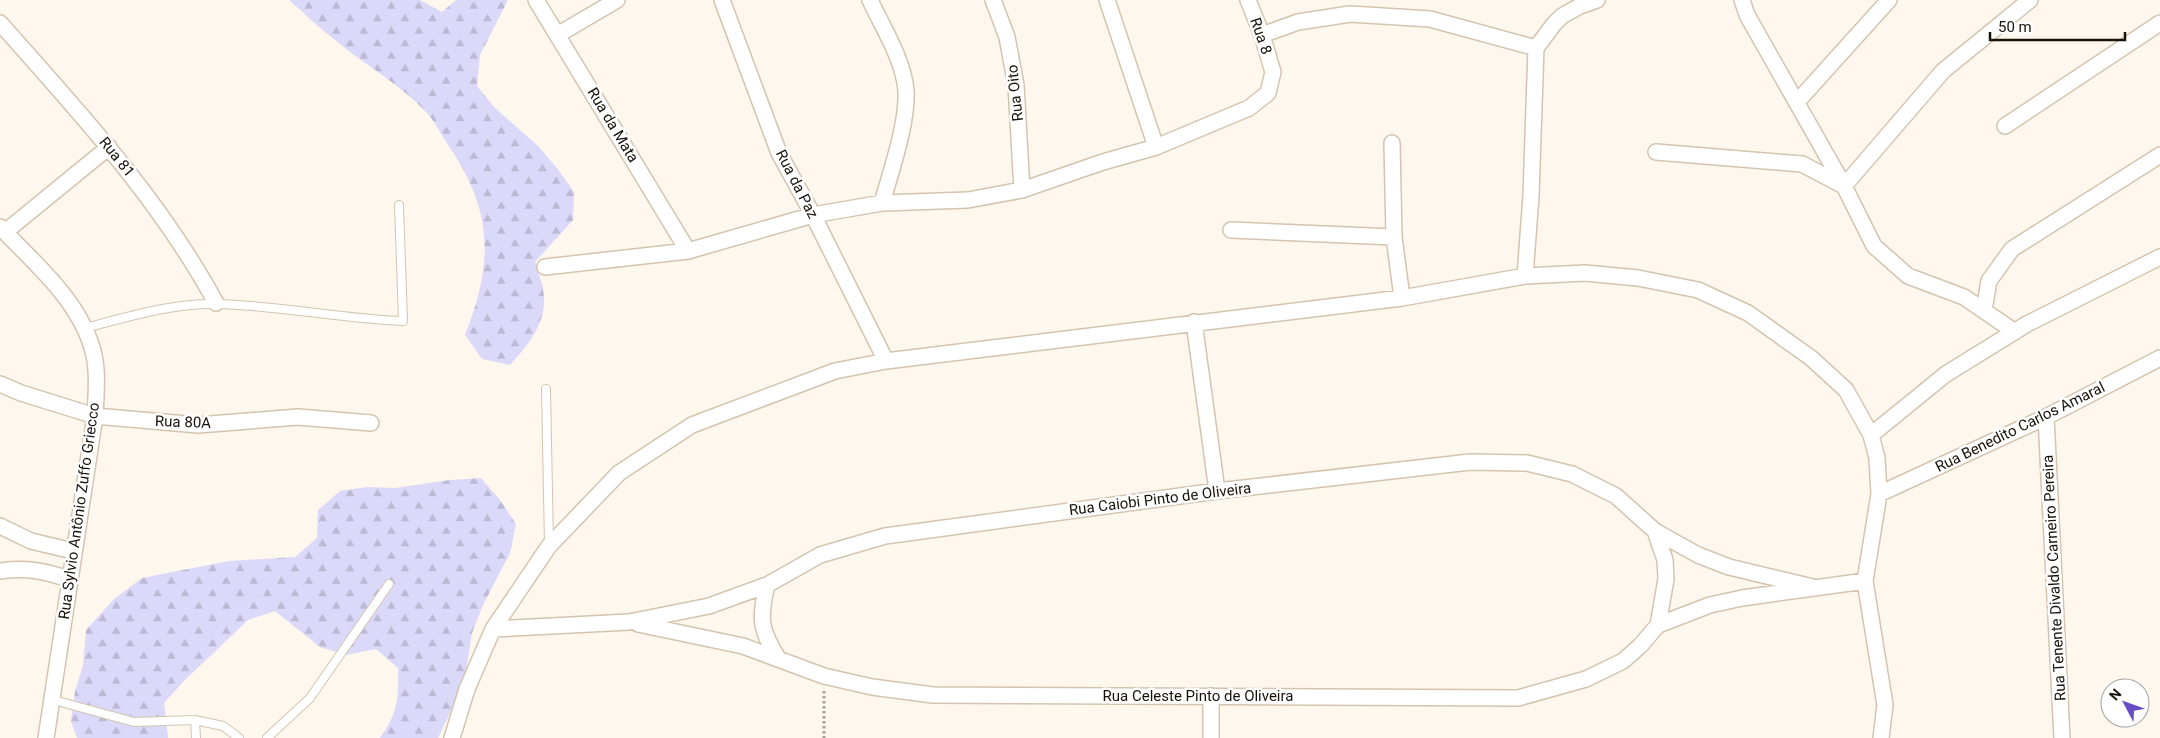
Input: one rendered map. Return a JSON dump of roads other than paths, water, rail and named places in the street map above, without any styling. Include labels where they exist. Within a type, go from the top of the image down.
[{"type":"street","name":"Rua da Mata","points":[[536,0],[688,250]]},
{"type":"street","points":[[558,34],[616,0]]},
{"type":"street","name":"Rua da Paz","points":[[722,0],[779,153],[813,215],[886,361]]},
{"type":"street","points":[[870,0],[898,58],[906,90],[902,127],[882,203]]},
{"type":"street","name":"Rua Oito","points":[[993,0],[1007,37],[1016,85],[1022,190]]},
{"type":"street","points":[[545,267],[688,250],[813,215],[882,203],[968,200],[1022,190],[1103,162],[1156,147],[1107,0]]},
{"type":"street","name":"Rua 8","points":[[1156,147],[1249,108],[1268,93],[1273,72],[1262,35],[1248,0]]},
{"type":"street","points":[[1524,276],[1530,196],[1536,48],[1562,16],[1580,6],[1597,0]]},
{"type":"street","points":[[1742,0],[1747,15],[1844,186],[1874,246],[1908,276],[1964,297],[2015,332]]},
{"type":"street","points":[[1797,102],[1889,0]]},
{"type":"street","points":[[1844,186],[1944,71],[2030,0]]},
{"type":"street","points":[[1262,35],[1298,22],[1350,14],[1430,19],[1536,48]]},
{"type":"street","points":[[2005,126],[2160,23]]},
{"type":"street","name":"Rua 81","points":[[0,24],[109,147],[162,214],[197,269],[216,304]]},
{"type":"street","points":[[1392,143],[1394,238],[1402,298]]},
{"type":"street","points":[[2,229],[109,147]]},
{"type":"street","points":[[1656,152],[1802,164],[1844,186]]},
{"type":"street","points":[[1984,310],[1989,281],[2012,249],[2160,155]]},
{"type":"street","name":"Rua Sylvio Antônio Zuffo Griecco","points":[[2,229],[73,306],[85,328],[94,354],[96,373],[95,416],[50,699],[46,738]]},
{"type":"street","points":[[1231,230],[1394,238]]},
{"type":"street","points":[[1871,435],[1946,374],[2015,332],[2160,257]]},
{"type":"street","points":[[452,738],[467,689],[493,629],[549,546],[619,472],[692,425],[835,371],[886,361],[1402,298],[1524,276],[1585,273],[1638,278],[1698,290],[1748,313],[1811,358],[1846,390],[1871,435],[1877,458],[1879,494],[1865,581],[1885,705],[1881,738]]},
{"type":"street","points":[[1194,322],[1217,491]]},
{"type":"street","name":"Rua Benedito Carlos Amaral","points":[[1879,494],[2046,417],[2160,358]]},
{"type":"street","name":"Rua 80A","points":[[0,384],[21,393],[95,416],[198,424],[298,417],[371,423]]},
{"type":"street","name":"Rua Tenente Divaldo Carneiro Pereira","points":[[2046,417],[2062,738]]},
{"type":"street","name":"Rua Caiobi Pinto de Oliveira","points":[[493,629],[628,622],[709,606],[767,585],[820,555],[885,536],[1217,491],[1470,462],[1527,463],[1572,474],[1616,496],[1655,531],[1698,555],[1729,567],[1813,587]]},
{"type":"street","points":[[0,526],[31,541],[73,551]]},
{"type":"street","name":"Rua Celeste Pinto de Oliveira","points":[[628,622],[721,640],[778,658],[824,676],[872,687],[933,695],[1518,698],[1586,679],[1623,661],[1640,646],[1658,625],[1665,588],[1665,560],[1655,531]]},
{"type":"street","points":[[0,571],[22,568],[69,579]]},
{"type":"street","name":"Rua Caiobi Pinto de Oliveira","points":[[1658,625],[1710,605],[1813,587],[1865,581]]},
{"type":"street","points":[[767,585],[761,609],[762,626],[767,640],[778,658]]},
{"type":"street","points":[[1211,696],[1211,738]]},
{"type":"lane","points":[[85,328],[177,306],[216,304],[356,319],[403,321],[399,205]]},
{"type":"lane","points":[[546,389],[549,546]]},
{"type":"lane","points":[[267,738],[310,698],[389,584]]},
{"type":"lane","points":[[50,699],[134,722],[195,720],[223,726],[238,738]]},
{"type":"lane","points":[[195,720],[196,738]]}]
